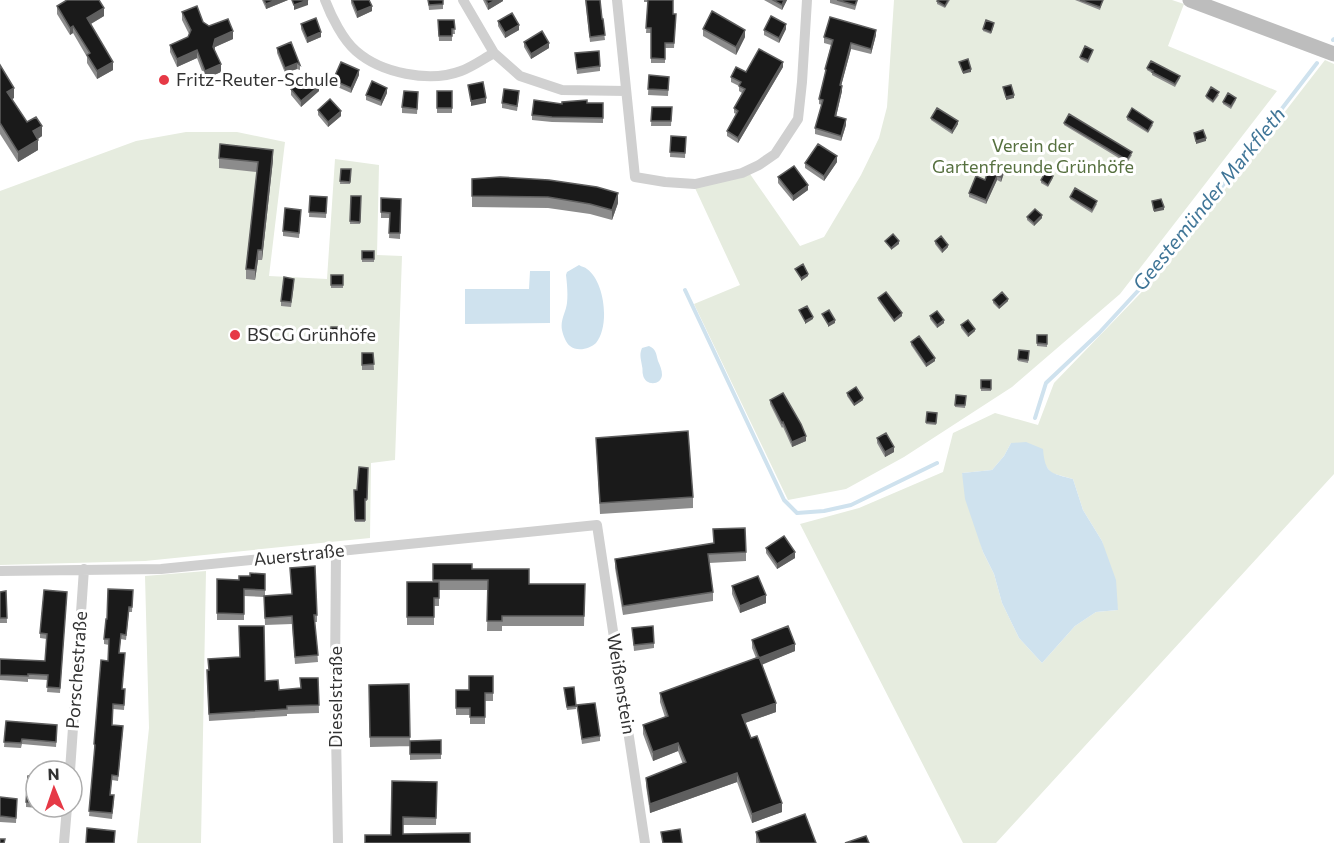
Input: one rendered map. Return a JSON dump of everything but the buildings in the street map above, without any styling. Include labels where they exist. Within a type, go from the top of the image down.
[{"type":"street","points":[[325,0],[328,10],[345,39],[356,51],[380,66],[410,75],[434,76],[461,71],[494,53]]},
{"type":"street","points":[[464,0],[494,53],[520,76],[562,90],[626,91]]},
{"type":"street","points":[[617,0],[635,177],[695,184],[742,173],[759,165],[775,154],[798,119],[807,0]]},
{"type":"street","points":[[1190,0],[1209,3],[1334,54]]},
{"type":"street","name":"Auerstraße","points":[[0,571],[161,569],[597,525]]},
{"type":"street","name":"Weißenstein","points":[[597,525],[645,843]]},
{"type":"street","name":"Dieselstraße","points":[[336,551],[338,843]]},
{"type":"street","name":"Porschestraße","points":[[71,759],[84,569]]},
{"type":"street","points":[[64,843],[66,819]]},
{"type":"green space","name":"Verein der Gartenfreunde Grünhöfe","points":[[894,0],[1172,0],[1184,4],[1168,46],[1277,91],[1120,294],[1012,387],[904,457],[846,489],[788,500],[694,304],[740,285],[695,188],[750,174],[800,246],[824,237],[861,175],[879,138],[887,107]]},
{"type":"green space","points":[[1325,60],[1334,64],[1334,474],[996,843],[963,843],[800,524],[859,508],[943,472],[953,433],[995,413],[1038,425],[1054,383],[1161,272]],"holes":[[[1011,443],[1044,463],[1051,473],[1073,479],[1083,510],[1102,541],[1118,610],[1096,612],[1075,626],[1042,663],[1019,638],[1002,603],[994,574],[983,552],[962,473],[992,470]]]},
{"type":"green space","points":[[186,132],[237,132],[285,142],[269,276],[327,279],[335,159],[379,165],[377,255],[402,256],[395,460],[371,463],[370,538],[145,561],[0,565],[0,191],[136,141]]},
{"type":"green space","points":[[206,571],[201,843],[137,843],[149,728],[145,576]]},
{"type":"water","points":[[579,265],[593,275],[604,305],[603,326],[596,343],[580,349],[569,345],[562,326],[567,303],[566,275]]},
{"type":"water","points":[[530,271],[550,271],[550,323],[465,324],[465,289],[529,289]]},
{"type":"water","points":[[649,346],[655,352],[662,373],[661,379],[656,383],[650,383],[644,379],[643,374],[640,357],[642,348]]},
{"type":"water","points":[[1026,442],[1043,449],[1045,463],[1050,471],[1073,479],[1083,510],[1102,541],[1116,580],[1118,610],[1096,612],[1075,626],[1042,663],[1019,638],[1002,603],[994,574],[983,552],[965,499],[962,473],[992,470],[1011,443]]},
{"type":"waterway","name":"Geestemünder Markfleth","points":[[1035,418],[1046,383],[1099,333],[1159,268],[1317,63]]},
{"type":"waterway","points":[[685,290],[784,500],[797,513],[824,511],[851,505],[937,463]]},
{"type":"place","name":"Fritz-Reuter-Schule","points":[[164,80]]},
{"type":"place","name":"BSCG Grünhöfe","points":[[235,335]]}]
